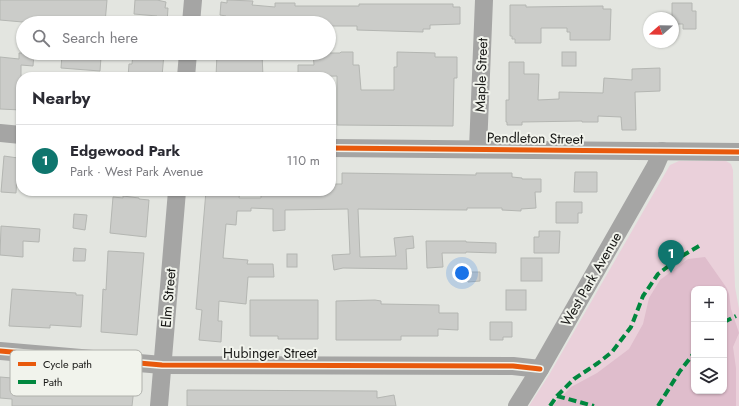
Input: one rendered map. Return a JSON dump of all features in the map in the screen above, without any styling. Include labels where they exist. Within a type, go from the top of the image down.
[{"type":"street","points":[[192,16],[193,0]]},
{"type":"street","name":"Maple Street","points":[[478,149],[484,0]]},
{"type":"street","points":[[186,72],[187,60]]},
{"type":"street","points":[[0,133],[16,134]]},
{"type":"street","name":"Pendleton Street","points":[[336,148],[739,152]]},
{"type":"street","name":"West Park Avenue","points":[[517,406],[540,369],[656,167],[662,151]]},
{"type":"street","name":"Elm Street","points":[[159,406],[177,196]]},
{"type":"street","name":"Hubinger Street","points":[[0,351],[10,352]]},
{"type":"street","name":"Hubinger Street","points":[[142,363],[162,365],[518,366],[540,369]]},
{"type":"shaded area","points":[[679,161],[726,161],[731,164],[733,170],[735,287],[739,309],[739,406],[529,406],[549,375],[670,165]]},
{"type":"shaded area","points":[[705,257],[725,286],[691,286],[691,394],[727,394],[727,289],[731,309],[739,333],[733,347],[736,368],[736,406],[553,406],[571,387],[597,373],[629,349],[643,324],[649,298],[660,280],[688,259]]},
{"type":"building","points":[[0,0],[107,0],[106,16],[16,16],[16,21],[0,20]]},
{"type":"building","points":[[135,0],[157,0],[166,2],[165,8],[168,8],[167,16],[134,14]]},
{"type":"building","points":[[227,0],[253,1],[252,5],[275,7],[275,3],[295,3],[295,6],[453,4],[453,7],[460,7],[460,24],[430,25],[430,29],[423,29],[423,32],[357,30],[357,26],[336,26],[336,16],[220,15],[221,2],[227,3]]},
{"type":"building","points":[[672,3],[692,3],[692,11],[696,11],[696,29],[683,29],[683,24],[679,24],[679,12],[672,12]]},
{"type":"building","points":[[510,5],[526,5],[526,7],[603,6],[603,9],[611,9],[610,40],[570,40],[570,32],[567,32],[567,28],[541,28],[541,43],[515,43],[515,39],[512,39],[512,36],[510,36]]},
{"type":"building","points":[[353,52],[353,65],[359,65],[361,90],[394,90],[394,67],[397,67],[397,52],[435,53],[435,57],[457,57],[457,78],[454,78],[453,126],[337,125],[336,72],[298,72],[298,65],[314,65],[314,60],[336,60],[336,53]]},
{"type":"building","points":[[562,52],[576,52],[576,66],[562,66]]},
{"type":"building","points":[[0,57],[16,59],[16,60],[33,60],[33,66],[21,65],[21,72],[16,72],[16,110],[0,109]]},
{"type":"building","points":[[62,60],[101,60],[100,71],[61,68]]},
{"type":"building","points":[[132,60],[163,60],[162,72],[128,72],[129,64],[132,64]]},
{"type":"building","points":[[217,60],[262,60],[263,72],[216,72]]},
{"type":"building","points":[[509,62],[524,62],[524,74],[539,74],[538,100],[559,99],[559,92],[603,93],[604,78],[632,80],[632,69],[660,68],[660,91],[635,92],[636,130],[622,130],[621,117],[598,116],[598,122],[522,122],[522,125],[507,125],[506,100],[509,100]]},
{"type":"building","points":[[4,156],[16,158],[16,193],[1,192]]},
{"type":"building","points":[[575,172],[597,172],[597,192],[574,192]]},
{"type":"building","points":[[342,173],[476,175],[476,173],[512,173],[512,177],[522,179],[541,179],[541,192],[535,192],[536,208],[521,209],[521,211],[502,210],[502,208],[467,208],[467,210],[358,209],[360,257],[396,256],[394,238],[413,236],[414,248],[406,249],[407,269],[343,268],[334,270],[332,255],[350,254],[348,209],[285,210],[285,230],[273,231],[273,209],[251,208],[251,211],[237,211],[236,225],[226,224],[223,258],[248,260],[247,264],[273,264],[274,277],[248,277],[246,304],[219,301],[218,321],[222,321],[221,342],[199,340],[202,310],[196,309],[206,196],[239,196],[239,198],[261,198],[261,196],[336,196],[336,184],[342,184]]},
{"type":"building","points":[[123,196],[149,200],[146,237],[110,233],[113,197],[123,198]]},
{"type":"building","points":[[556,202],[582,202],[582,213],[578,213],[578,223],[556,223]]},
{"type":"building","points":[[74,214],[87,215],[85,230],[73,228]]},
{"type":"building","points":[[1,226],[40,229],[39,242],[23,241],[23,257],[0,255]]},
{"type":"building","points":[[539,231],[560,231],[559,253],[534,253],[534,237],[539,237]]},
{"type":"building","points":[[426,241],[496,243],[496,253],[442,253],[443,267],[427,268]]},
{"type":"building","points":[[74,248],[86,249],[85,261],[73,261]]},
{"type":"building","points":[[108,251],[144,253],[137,335],[101,332],[103,289],[106,290]]},
{"type":"building","points":[[287,254],[297,254],[297,267],[287,267]]},
{"type":"building","points":[[521,258],[542,258],[542,281],[521,281]]},
{"type":"building","points":[[468,272],[480,272],[480,281],[468,282]]},
{"type":"building","points":[[12,289],[76,293],[76,295],[83,295],[81,327],[50,325],[50,328],[9,326]]},
{"type":"building","points":[[506,290],[526,290],[526,310],[506,310]]},
{"type":"building","points":[[250,300],[318,300],[318,339],[278,339],[278,336],[250,336]]},
{"type":"building","points":[[336,301],[381,301],[381,304],[439,305],[439,313],[458,313],[458,330],[438,329],[438,336],[401,336],[401,340],[336,340]]},
{"type":"building","points":[[490,322],[512,322],[512,337],[503,337],[503,340],[490,340]]},
{"type":"building","points":[[0,377],[10,378],[10,396],[133,396],[132,406],[12,406],[12,399],[0,398]]},
{"type":"building","points":[[187,390],[377,391],[377,398],[394,395],[396,406],[187,406]]},
{"type":"marked path","points":[[550,406],[557,396],[574,379],[612,352],[631,327],[643,296],[658,274],[682,256],[699,246]]},
{"type":"marked path","points":[[727,320],[736,316]]},
{"type":"marked path","points":[[658,406],[680,371],[691,357]]},
{"type":"marked path","points":[[557,396],[594,406]]},
{"type":"cycle path","points":[[336,148],[739,152]]},
{"type":"cycle path","points":[[0,351],[10,352]]},
{"type":"cycle path","points":[[142,363],[162,365],[513,366],[540,369]]},
{"type":"place","name":"Edgewood Park","points":[[671,273]]}]
